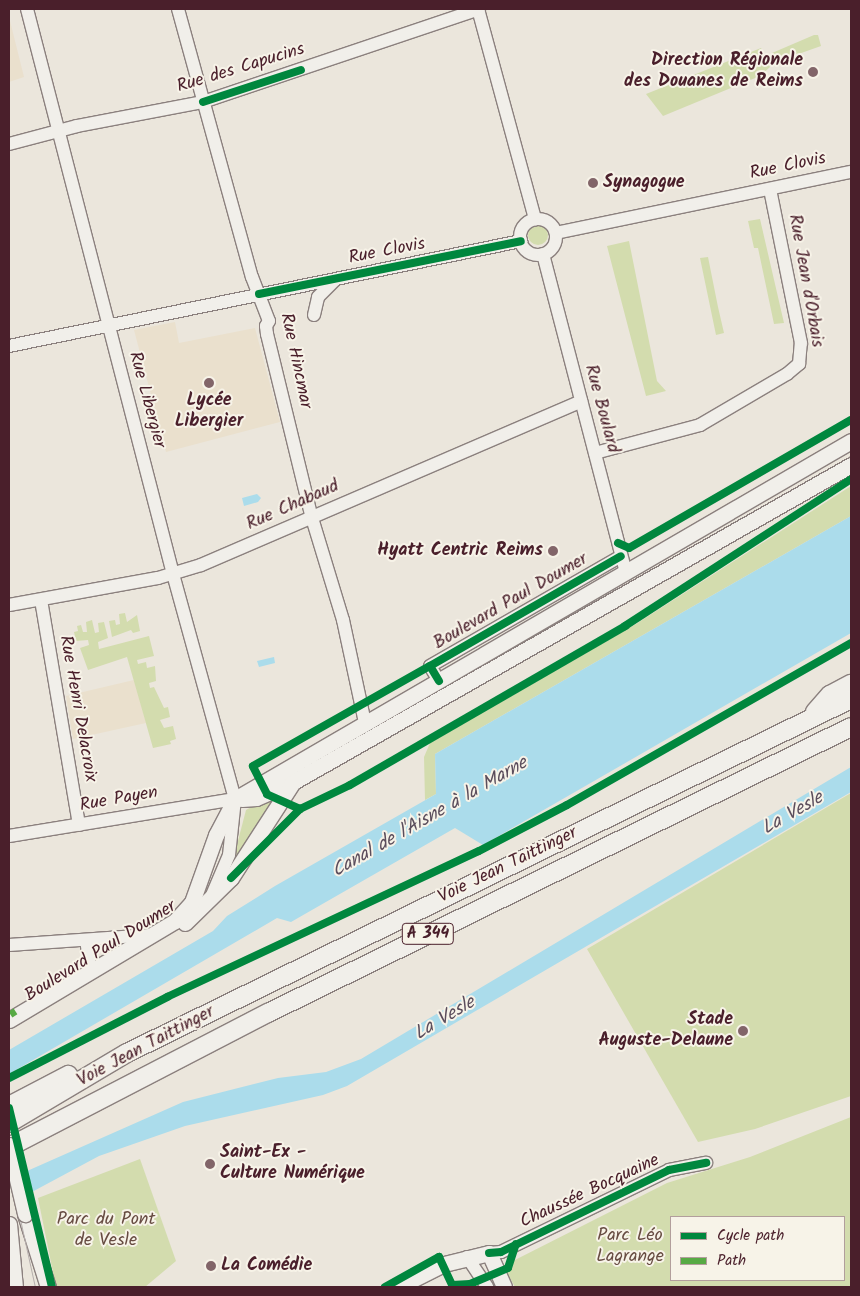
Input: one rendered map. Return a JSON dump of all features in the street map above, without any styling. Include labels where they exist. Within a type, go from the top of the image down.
[{"type":"highway","points":[[811,717],[830,694],[851,684]]},
{"type":"highway","name":"Voie Jean Taittinger","points":[[9,1123],[127,1052],[851,699]]},
{"type":"highway","name":"Voie Jean Taittinger","points":[[9,1146],[268,1012],[851,727]]},
{"type":"highway","points":[[9,1106],[65,1076],[127,1052]]},
{"type":"main road","name":"Boulevard Paul Doumer","points":[[9,1020],[91,973],[175,921],[192,902],[216,835],[235,799],[851,441]]},
{"type":"main road","name":"Boulevard Paul Doumer","points":[[235,799],[256,798],[293,782],[851,465]]},
{"type":"main road","name":"Boulevard Paul Doumer","points":[[9,1031],[186,922],[231,878],[293,782]]},
{"type":"main road","points":[[9,1146],[25,1214],[48,1287]]},
{"type":"main road","points":[[9,1224],[13,1286]]},
{"type":"main road","points":[[489,1253],[504,1287]]},
{"type":"main road","name":"Chaussée Bocquaine","points":[[398,1287],[444,1264],[489,1253]]},
{"type":"street","name":"Rue Libergier","points":[[27,9],[173,574],[235,799]]},
{"type":"street","name":"Rue Hincmar","points":[[178,9],[203,102],[259,294],[269,321],[266,326],[267,334],[312,518],[343,620],[365,723]]},
{"type":"street","name":"Rue des Capucins","points":[[9,144],[203,102],[478,9]]},
{"type":"street","points":[[478,9],[535,219]]},
{"type":"street","name":"Rue Clovis","points":[[556,233],[851,172]]},
{"type":"street","name":"Rue Jean d'Orbais","points":[[595,453],[700,425],[788,374],[799,364],[802,343],[770,189]]},
{"type":"street","points":[[535,219],[545,220],[556,233],[552,249],[543,254],[529,252],[520,241],[525,225],[535,219]]},
{"type":"street","name":"Rue Clovis","points":[[9,346],[520,241]]},
{"type":"street","name":"Rue Boulard","points":[[543,254],[626,572]]},
{"type":"street","points":[[314,315],[321,292],[340,277]]},
{"type":"street","name":"Rue Chabaud","points":[[9,605],[173,574],[202,565],[581,401]]},
{"type":"street","name":"Boulevard Paul Doumer","points":[[439,681],[430,666],[621,556]]},
{"type":"street","name":"Rue Henri Delacroix","points":[[41,600],[79,825]]},
{"type":"street","name":"Boulevard Paul Doumer","points":[[210,900],[229,854],[235,799]]},
{"type":"street","name":"Rue Payen","points":[[9,836],[235,799]]},
{"type":"street","points":[[9,945],[154,934]]},
{"type":"street","points":[[86,940],[91,973]]},
{"type":"street","name":"Chaussée Bocquaine","points":[[489,1253],[501,1252],[669,1170],[706,1163]]},
{"type":"street","points":[[467,1257],[487,1287]]},
{"type":"shaded area","points":[[9,17],[24,77],[9,82]]},
{"type":"shaded area","name":"Lycée Libergier","points":[[175,322],[179,343],[255,328],[280,422],[166,452],[134,330]]},
{"type":"shaded area","points":[[134,680],[146,723],[73,739],[66,696]]},
{"type":"green space","points":[[818,35],[821,46],[773,63],[772,53]]},
{"type":"green space","points":[[761,48],[770,67],[760,76],[663,116],[646,94]]},
{"type":"green space","points":[[760,219],[784,323],[774,324],[758,248],[754,248],[748,221]]},
{"type":"green space","points":[[538,225],[545,228],[548,235],[545,242],[538,245],[531,242],[528,235],[531,228]]},
{"type":"green space","points":[[629,241],[657,381],[666,391],[646,396],[607,246]]},
{"type":"green space","points":[[708,257],[724,333],[716,335],[700,258]]},
{"type":"green space","points":[[851,486],[851,516],[435,754],[436,794],[425,800],[424,757],[430,743],[636,624]]},
{"type":"green space","points":[[125,613],[127,622],[137,615],[140,631],[133,633],[131,630],[112,637],[109,621],[115,620],[116,625],[120,624],[119,614]]},
{"type":"green space","points":[[92,620],[95,633],[99,632],[98,623],[104,622],[108,638],[98,642],[99,649],[149,636],[154,656],[137,660],[138,664],[146,662],[147,668],[155,666],[156,681],[149,683],[150,688],[154,687],[164,708],[168,707],[170,717],[160,720],[164,728],[173,726],[176,739],[170,741],[171,744],[153,748],[127,657],[88,670],[80,648],[89,645],[88,640],[76,641],[74,632],[78,631],[77,626],[81,625],[83,632],[87,632],[86,622]]},
{"type":"green space","name":"Stade Auguste-Delaune","points":[[851,793],[851,1096],[755,1129],[698,1142],[587,949]]},
{"type":"green space","points":[[267,798],[273,803],[238,862],[233,860],[246,810]]},
{"type":"green space","name":"Parc Léo Lagrange","points":[[851,1117],[851,1287],[515,1287],[503,1266],[667,1183],[750,1157]]},
{"type":"green space","name":"Parc du Pont de Vesle","points":[[140,1159],[176,1261],[145,1287],[56,1287],[38,1198]]},
{"type":"water","points":[[257,494],[261,498],[258,502],[244,506],[242,498]]},
{"type":"water","name":"Canal de l'Aisne à la Marne","points":[[851,516],[851,633],[483,845],[455,828],[291,922],[277,918],[9,1074],[9,1050],[213,931],[227,916],[275,886],[436,794],[435,754]]},
{"type":"water","points":[[274,657],[275,663],[259,667],[257,661]]},
{"type":"water","name":"La Vesle","points":[[851,767],[851,792],[347,1086],[323,1095],[185,1126],[99,1156],[30,1193],[9,1179],[183,1102],[278,1078],[326,1072],[361,1059]]},
{"type":"pier","points":[[25,1167],[32,1195],[9,1208],[9,1176]]},
{"type":"tram line","points":[[9,1169],[35,1287]]},
{"type":"tram line","points":[[429,1287],[452,1287]]},
{"type":"marked path","points":[[11,1010],[15,1016]]},
{"type":"cycle path","points":[[203,102],[301,70]]},
{"type":"cycle path","points":[[259,294],[521,241]]},
{"type":"cycle path","points":[[618,543],[629,548],[851,420]]},
{"type":"cycle path","points":[[231,878],[300,809],[350,785],[625,626],[851,479]]},
{"type":"cycle path","points":[[439,681],[430,666],[621,556]]},
{"type":"cycle path","points":[[9,1078],[167,997],[479,851],[567,805],[851,643]]},
{"type":"cycle path","points":[[300,809],[267,794],[253,766],[430,666]]},
{"type":"cycle path","points":[[9,1108],[52,1287]]},
{"type":"cycle path","points":[[489,1253],[501,1252],[669,1170],[706,1163]]},
{"type":"cycle path","points":[[452,1285],[470,1284],[508,1268],[516,1244]]},
{"type":"cycle path","points":[[385,1287],[439,1257],[453,1287]]},
{"type":"place","name":"Direction Régionale des Douanes de Reims","points":[[813,72]]},
{"type":"place","name":"Synagogue","points":[[593,183]]},
{"type":"place","name":"Lycée Libergier","points":[[209,383]]},
{"type":"place","name":"Hyatt Centric Reims","points":[[553,551]]},
{"type":"place","name":"Stade Auguste-Delaune","points":[[743,1031]]},
{"type":"place","name":"Saint-Ex - Culture Numérique","points":[[210,1164]]},
{"type":"place","name":"La Comédie","points":[[211,1266]]}]
